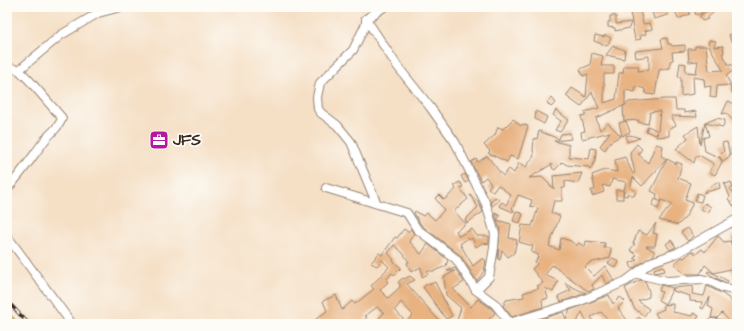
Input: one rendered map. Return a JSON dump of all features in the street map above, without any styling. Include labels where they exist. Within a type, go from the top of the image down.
[{"type":"highway","points":[[7,320],[11,324]]},
{"type":"street","points":[[18,70],[95,10],[121,7]]},
{"type":"street","points":[[366,19],[384,7]]},
{"type":"street","points":[[366,19],[366,24],[353,50],[320,83],[317,97],[318,109],[321,113],[337,125],[351,142],[376,202]]},
{"type":"street","points":[[366,19],[398,67],[430,107],[455,142],[486,204],[495,234],[494,248],[489,277],[476,290]]},
{"type":"street","points":[[7,67],[18,70],[62,118],[61,123],[46,139],[26,168],[7,189]]},
{"type":"street","points":[[326,188],[376,202],[407,213],[417,229],[456,259],[476,290],[495,304],[508,323],[520,322],[578,302],[626,281],[638,274],[651,262],[682,250],[737,219]]},
{"type":"street","points":[[7,236],[72,324]]},
{"type":"street","points":[[638,274],[667,281],[702,279],[712,282],[722,288],[735,287]]},
{"type":"street","points":[[733,324],[737,321]]},
{"type":"street","points":[[712,323],[722,324]]},
{"type":"building","points":[[666,7],[668,15],[654,19],[652,11]]},
{"type":"building","points":[[688,7],[690,14],[678,19],[675,10]]},
{"type":"building","points":[[700,7],[702,13],[696,15],[694,8]]},
{"type":"building","points":[[711,7],[720,7],[707,18],[708,19],[702,21],[700,16]]},
{"type":"building","points":[[640,10],[643,24],[650,23],[652,29],[645,31],[646,34],[640,36],[641,39],[635,40],[630,11]]},
{"type":"building","points":[[610,16],[616,16],[616,24],[631,22],[629,28],[615,31],[615,28],[608,27]]},
{"type":"building","points":[[737,32],[737,38],[731,41],[729,35]]},
{"type":"building","points":[[595,35],[604,37],[605,35],[611,38],[607,46],[594,41]]},
{"type":"building","points":[[667,38],[668,44],[671,44],[672,46],[685,45],[685,51],[672,52],[673,60],[670,61],[670,68],[659,70],[655,95],[646,94],[645,89],[636,86],[635,92],[625,90],[625,105],[596,118],[600,130],[608,123],[621,136],[611,141],[605,150],[600,146],[610,132],[582,139],[581,132],[585,131],[581,116],[587,115],[584,112],[599,108],[592,92],[581,107],[566,96],[572,88],[586,97],[588,74],[583,76],[580,69],[590,65],[592,53],[603,56],[601,66],[614,66],[614,74],[604,74],[604,103],[616,99],[619,73],[623,73],[624,66],[639,66],[638,71],[649,70],[649,56],[636,58],[635,51],[663,48],[661,39]]},
{"type":"building","points":[[709,40],[716,41],[714,47],[723,46],[724,53],[722,53],[729,66],[731,64],[735,69],[726,76],[731,85],[717,86],[716,98],[710,97],[711,86],[705,87],[704,79],[693,77],[694,94],[681,96],[681,77],[678,77],[680,63],[686,64],[685,72],[696,73],[698,61],[689,62],[688,49],[695,49],[695,46],[706,46],[709,71],[723,70],[708,44]]},
{"type":"building","points":[[613,46],[625,50],[624,59],[606,55]]},
{"type":"building","points":[[737,84],[737,101],[730,88]]},
{"type":"building","points":[[552,98],[556,103],[551,107],[547,103]]},
{"type":"building","points":[[675,99],[676,110],[684,110],[684,113],[696,111],[697,117],[671,116],[676,125],[669,129],[669,136],[656,137],[658,132],[655,135],[646,131],[648,126],[658,131],[660,111],[650,112],[648,124],[638,122],[639,120],[624,121],[623,107],[629,102]]},
{"type":"building","points":[[728,101],[737,105],[737,125],[726,113],[722,114]]},
{"type":"building","points":[[556,110],[569,120],[560,132],[555,130],[561,121],[553,115]]},
{"type":"building","points":[[536,111],[547,117],[544,124],[535,119]]},
{"type":"building","points":[[717,118],[725,120],[723,127],[705,123]]},
{"type":"building","points":[[513,119],[521,126],[522,124],[528,126],[518,159],[510,156],[507,162],[488,153],[490,151],[484,145],[495,135],[498,127],[503,129]]},
{"type":"building","points":[[626,121],[630,132],[622,136],[619,123]]},
{"type":"building","points":[[705,123],[709,136],[703,138],[705,151],[720,158],[722,162],[715,175],[709,172],[714,164],[699,155],[696,156],[694,163],[676,149],[688,138],[685,134],[698,126],[700,145]]},
{"type":"building","points":[[539,131],[559,139],[561,134],[570,133],[571,139],[554,141],[569,145],[569,157],[589,159],[591,148],[596,149],[595,161],[590,170],[589,167],[567,165],[562,162],[555,170],[552,168],[552,164],[529,178],[542,177],[554,189],[553,176],[582,173],[578,183],[565,181],[565,188],[562,188],[562,201],[554,201],[551,213],[560,216],[549,246],[559,250],[561,238],[571,241],[576,246],[579,243],[585,247],[586,241],[605,243],[604,248],[611,248],[610,258],[589,263],[585,267],[594,276],[605,266],[614,280],[606,284],[602,275],[592,285],[594,289],[588,291],[552,265],[545,275],[558,281],[553,292],[545,288],[548,298],[542,300],[543,307],[512,317],[503,306],[506,300],[524,297],[523,293],[539,288],[537,286],[543,283],[532,269],[537,264],[535,262],[539,255],[531,252],[533,246],[519,242],[522,225],[532,226],[538,208],[530,206],[532,200],[518,195],[512,209],[514,210],[513,212],[499,206],[502,202],[506,205],[511,195],[498,185],[493,192],[488,188],[491,184],[486,177],[481,181],[471,162],[476,159],[478,162],[487,156],[503,176],[509,169],[514,173],[519,163],[526,167],[534,156],[534,138],[537,139]]},
{"type":"building","points":[[630,135],[640,138],[627,142],[626,136]]},
{"type":"building","points":[[737,141],[737,154],[731,150]]},
{"type":"building","points":[[727,142],[730,156],[723,161],[719,156],[724,151],[722,143]]},
{"type":"building","points":[[637,144],[642,149],[638,154],[648,163],[656,144],[663,146],[661,156],[667,159],[642,186],[633,177],[630,188],[636,191],[634,196],[628,193],[627,196],[623,195],[626,182],[612,179],[610,187],[602,185],[604,192],[592,196],[591,190],[595,190],[592,175],[605,170],[617,172],[615,160],[625,157],[633,174],[635,173],[630,152]]},
{"type":"building","points":[[667,159],[676,164],[676,162],[682,164],[678,178],[691,183],[685,200],[693,203],[685,218],[678,225],[659,220],[672,204],[661,200],[658,209],[652,206],[655,199],[659,201],[656,198],[657,194],[651,191]]},
{"type":"building","points":[[465,174],[469,181],[465,183],[461,176]]},
{"type":"building","points":[[460,182],[463,187],[460,188],[468,199],[454,211],[466,224],[456,231],[459,236],[472,229],[477,236],[489,236],[489,244],[482,243],[476,247],[472,238],[469,240],[468,238],[460,244],[473,266],[483,258],[486,261],[484,271],[477,281],[460,255],[421,225],[414,213],[415,211],[423,216],[427,213],[435,220],[444,210],[435,198],[439,195],[444,200],[456,189],[454,185]]},
{"type":"building","points":[[719,182],[720,188],[703,193],[715,183]]},
{"type":"building","points":[[724,182],[726,184],[731,182],[733,188],[730,189],[737,197],[737,210],[728,199],[730,197]]},
{"type":"building","points":[[616,190],[623,190],[623,199],[616,199]]},
{"type":"building","points":[[697,193],[703,195],[701,202],[695,201]]},
{"type":"building","points":[[470,195],[478,201],[483,212],[467,223],[465,220],[478,207]]},
{"type":"building","points":[[495,197],[500,200],[492,206],[491,202]]},
{"type":"building","points":[[705,203],[711,207],[708,213],[701,209]]},
{"type":"building","points":[[516,211],[523,214],[520,223],[513,221]]},
{"type":"building","points":[[495,213],[500,216],[497,220]]},
{"type":"building","points":[[497,220],[511,224],[509,238],[517,240],[514,253],[508,257],[502,250],[500,260],[498,259],[500,227]]},
{"type":"building","points":[[656,223],[653,233],[657,234],[655,246],[646,246],[655,252],[653,256],[632,269],[630,263],[637,260],[634,258],[637,255],[630,250],[635,244],[633,244],[638,231],[647,235]]},
{"type":"building","points":[[688,228],[693,236],[688,241],[681,232]]},
{"type":"building","points":[[404,229],[408,232],[411,229],[414,234],[409,241],[421,254],[428,244],[448,260],[446,266],[434,271],[427,271],[428,274],[422,277],[421,267],[411,272],[407,263],[409,262],[403,253],[394,245],[388,253],[394,260],[393,261],[401,268],[394,275],[392,273],[386,280],[388,282],[380,290],[388,298],[400,287],[398,282],[403,278],[404,279],[410,276],[415,280],[407,284],[442,324],[411,324],[408,320],[413,315],[401,302],[395,310],[404,320],[400,324],[377,324],[381,321],[378,319],[384,313],[377,307],[365,316],[367,317],[361,324],[329,324],[326,320],[319,324],[316,319],[327,311],[323,301],[336,295],[342,310],[352,301],[355,304],[374,289],[371,286],[389,267],[382,260],[377,266],[371,263],[379,253],[382,255],[395,237],[397,238]]},
{"type":"building","points":[[737,234],[737,242],[732,243],[731,236]]},
{"type":"building","points":[[718,236],[724,242],[730,241],[737,261],[737,281],[730,269],[714,273],[705,265],[700,274],[685,274],[674,264],[692,251],[696,254],[702,249],[705,252]]},
{"type":"building","points":[[671,240],[676,247],[670,250],[666,244]]},
{"type":"building","points":[[613,258],[619,262],[616,268],[608,263]]},
{"type":"building","points":[[663,266],[665,271],[655,273],[654,269]]},
{"type":"building","points":[[455,268],[464,282],[453,289],[471,307],[478,299],[491,308],[495,313],[488,320],[491,324],[485,324],[483,321],[467,324],[457,320],[461,308],[446,295],[444,277],[455,271],[447,271]]},
{"type":"building","points":[[709,271],[728,281],[727,283],[712,276],[707,272]]},
{"type":"building","points":[[640,280],[645,281],[649,291],[649,297],[638,301],[649,309],[644,316],[634,308],[625,288]]},
{"type":"building","points":[[435,282],[452,316],[446,319],[423,287],[429,283],[429,285]]},
{"type":"building","points":[[565,283],[586,293],[561,302],[558,296],[571,290]]},
{"type":"building","points":[[661,285],[673,288],[665,304],[658,300],[662,292],[659,291]]},
{"type":"building","points":[[693,286],[692,294],[704,296],[707,286],[723,294],[732,301],[734,295],[737,295],[737,316],[729,321],[722,313],[717,318],[711,318],[713,309],[708,306],[710,297],[703,309],[701,308],[702,302],[690,301],[690,296],[673,291],[673,288]]},
{"type":"building","points":[[609,295],[613,304],[620,297],[625,301],[618,308],[630,324],[612,324],[601,312],[591,317],[594,324],[588,324],[582,312],[576,324],[557,324],[554,320],[543,324],[525,324],[563,312],[566,319],[570,310]]},
{"type":"building","points":[[673,304],[673,312],[692,316],[693,313],[699,316],[694,324],[648,324],[659,320],[655,313],[664,309],[663,305]]},
{"type":"building","points":[[639,317],[643,322],[640,324],[631,324]]},
{"type":"railway","points":[[7,301],[29,324]]},
{"type":"place","name":"JFS","points":[[159,140]]}]
